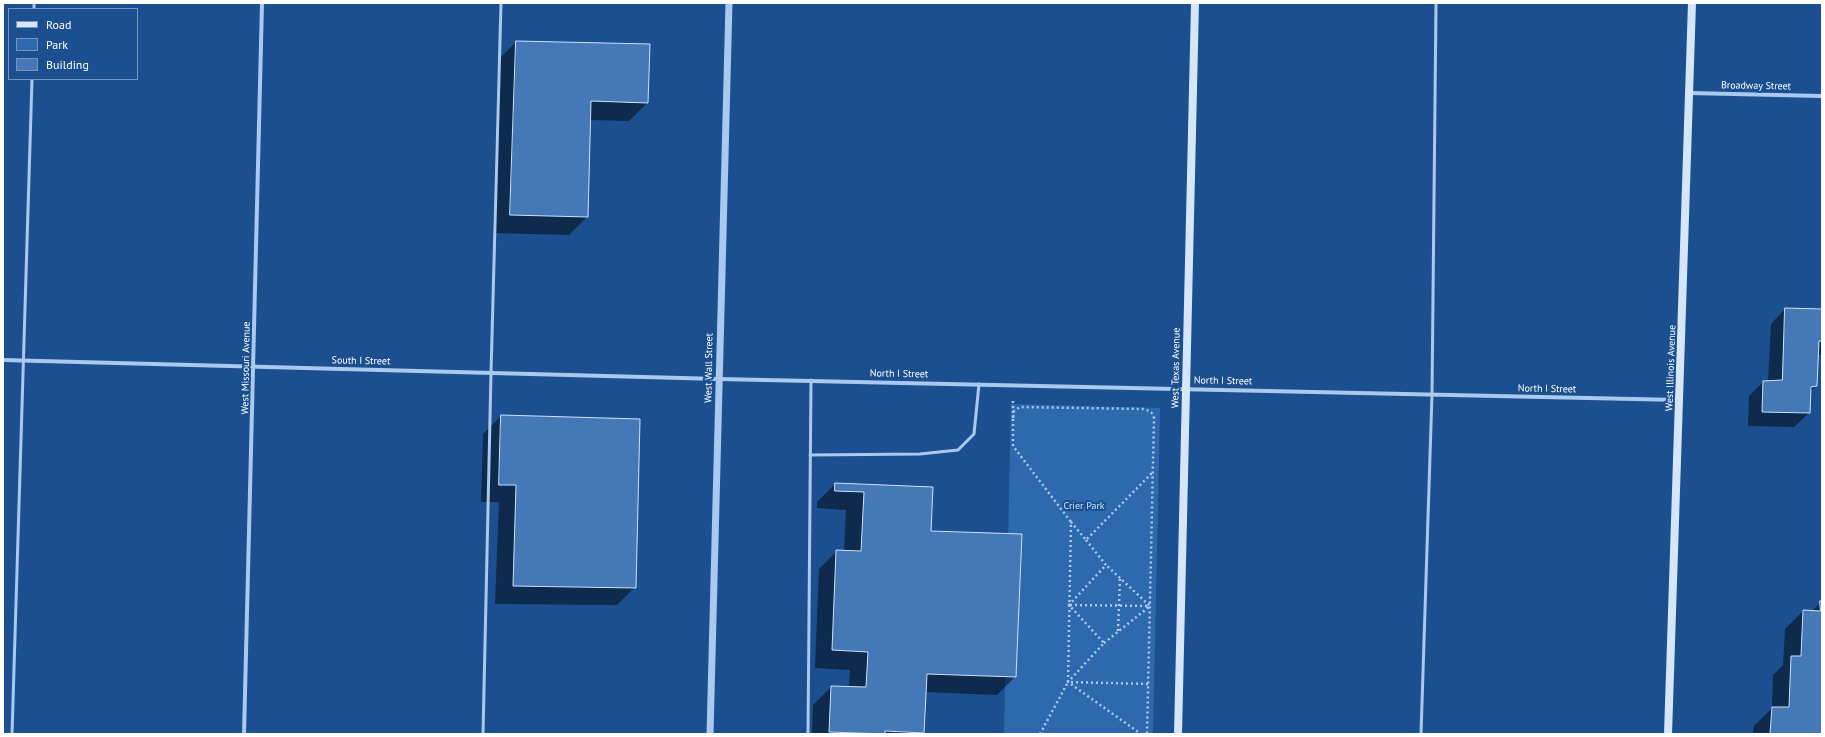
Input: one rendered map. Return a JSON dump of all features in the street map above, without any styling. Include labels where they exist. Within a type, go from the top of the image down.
[{"type":"main road","name":"West Texas Avenue","points":[[1178,734],[1195,3]]},
{"type":"main road","name":"West Illinois Avenue","points":[[1668,734],[1692,3]]},
{"type":"street","name":"West Missouri Avenue","points":[[244,734],[262,3]]},
{"type":"street","name":"West Wall Street","points":[[710,734],[729,3]]},
{"type":"street","name":"Broadway Street","points":[[1689,93],[1822,96]]},
{"type":"street","name":"South I Street","points":[[3,360],[719,378]]},
{"type":"street","name":"North I Street","points":[[719,378],[1680,400]]},
{"type":"lane","points":[[483,734],[490,373],[501,3]]},
{"type":"lane","points":[[1421,734],[1432,394],[1436,3]]},
{"type":"lane","points":[[12,734],[32,80]]},
{"type":"lane","points":[[808,734],[811,380]]},
{"type":"lane","points":[[810,455],[920,454],[958,450],[974,434],[979,384]]},
{"type":"path","points":[[1014,385],[1012,419],[1013,446],[1106,565],[1150,606]]},
{"type":"path","points":[[1012,419],[1014,411],[1020,407],[1143,408],[1151,411],[1154,418],[1147,734]]},
{"type":"path","points":[[1086,540],[1152,473]]},
{"type":"path","points":[[1068,682],[1071,522]]},
{"type":"path","points":[[1069,605],[1106,565]]},
{"type":"path","points":[[1118,631],[1120,578]]},
{"type":"path","points":[[1069,605],[1150,606]]},
{"type":"path","points":[[1069,605],[1104,643]]},
{"type":"path","points":[[1040,734],[1068,682],[1104,643],[1150,606]]},
{"type":"path","points":[[1068,682],[1148,684]]},
{"type":"path","points":[[1068,682],[1141,734]]},
{"type":"green space","name":"Crier Park","points":[[1011,404],[1160,408],[1153,734],[1004,734]]},
{"type":"building","points":[[516,41],[650,44],[648,103],[591,101],[588,217],[510,215]]},
{"type":"building","points":[[1785,308],[1822,309],[1822,341],[1819,341],[1817,386],[1811,387],[1810,413],[1762,412],[1763,381],[1782,380]]},
{"type":"building","points":[[501,415],[640,419],[636,588],[513,586],[516,485],[499,485]]},
{"type":"building","points":[[835,483],[933,487],[931,531],[1022,534],[1016,677],[927,674],[924,733],[885,731],[885,734],[829,732],[831,686],[866,687],[868,652],[832,650],[836,550],[861,551],[864,492],[835,491]]},
{"type":"building","points":[[1820,601],[1822,601],[1822,734],[1770,734],[1772,707],[1789,707],[1791,656],[1801,656],[1803,610],[1820,611]]}]
